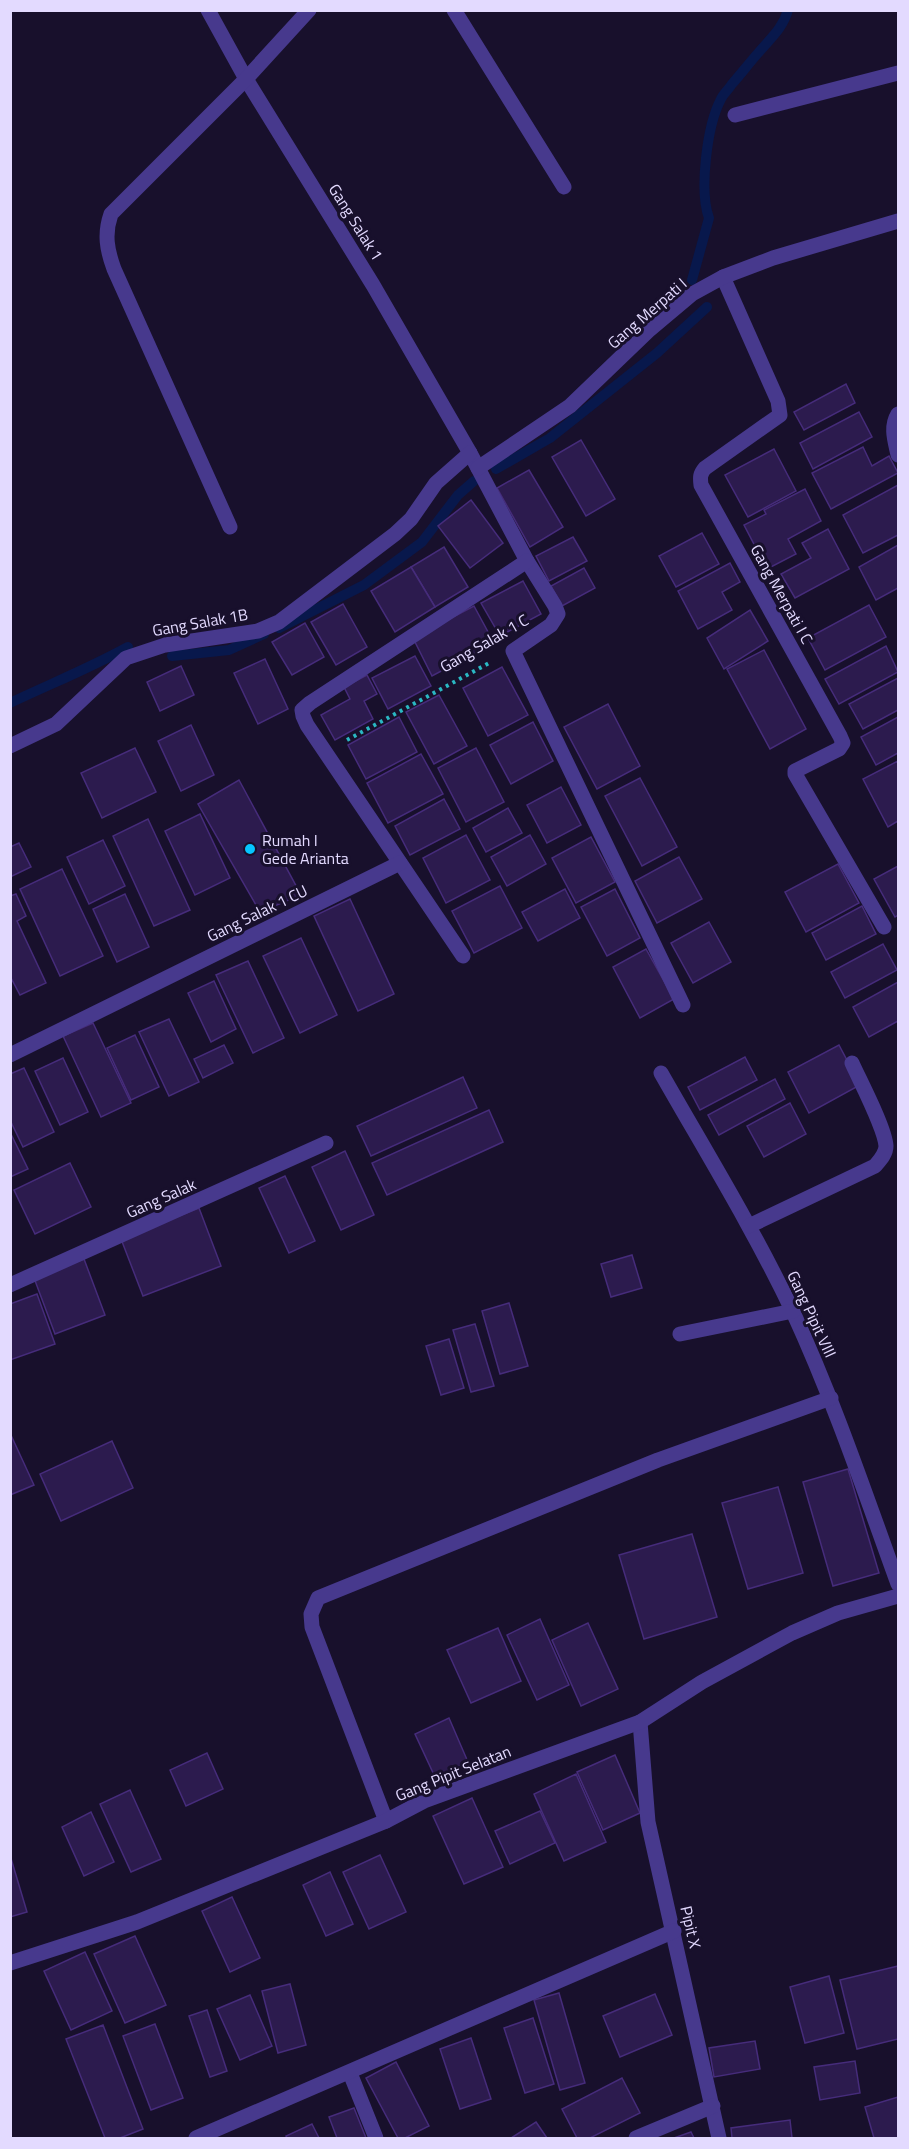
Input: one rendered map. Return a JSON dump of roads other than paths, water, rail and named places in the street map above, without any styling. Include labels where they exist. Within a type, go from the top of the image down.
[{"type":"street","name":"Gang Salak 1","points":[[208,10],[246,79],[374,285],[470,453]]},
{"type":"street","points":[[230,527],[114,269],[108,253],[106,233],[111,214],[246,79],[309,10]]},
{"type":"street","points":[[454,10],[564,188]]},
{"type":"street","points":[[735,115],[898,73]]},
{"type":"street","name":"Gang Merpati I","points":[[478,468],[570,406],[692,294],[723,277],[773,258],[898,221]]},
{"type":"street","name":"Gang Merpati I C","points":[[723,277],[778,401],[780,415],[705,468],[701,473],[701,485],[843,743],[839,749],[795,771],[795,778],[884,927]]},
{"type":"street","points":[[898,414],[895,419],[893,436],[898,455]]},
{"type":"street","name":"Gang Salak 1 C","points":[[470,453],[558,614],[551,625],[513,651],[683,1005]]},
{"type":"street","name":"Gang Salak 1B","points":[[10,746],[56,724],[126,658],[165,645],[258,631],[279,622],[395,534],[411,519],[436,483],[470,453]]},
{"type":"street","points":[[463,956],[303,716],[302,710],[310,702],[527,561]]},
{"type":"street","name":"Gang Salak 1 CU","points":[[10,1055],[400,863]]},
{"type":"street","points":[[749,1226],[875,1166],[884,1156],[886,1146],[881,1128],[852,1063]]},
{"type":"street","name":"Gang Pipit VIII","points":[[661,1073],[749,1226],[793,1311],[831,1398],[898,1584]]},
{"type":"street","name":"Gang Salak","points":[[10,1285],[326,1143]]},
{"type":"street","points":[[680,1334],[793,1311]]},
{"type":"street","points":[[386,1821],[312,1627],[310,1614],[318,1598],[658,1460],[831,1398]]},
{"type":"street","name":"Gang Pipit Selatan","points":[[10,1963],[136,1922],[386,1821],[424,1801],[640,1722],[702,1682],[792,1633],[838,1612],[898,1596]]},
{"type":"street","name":"Pipit X","points":[[640,1722],[648,1822],[719,2139]]},
{"type":"street","points":[[196,2139],[674,1931]]},
{"type":"street","points":[[350,2073],[376,2139]]},
{"type":"street","points":[[636,2139],[713,2106]]},
{"type":"waterway","points":[[692,280],[709,218],[705,192],[706,158],[716,110],[725,93],[780,28],[788,10]]},
{"type":"waterway","points":[[496,469],[550,438],[657,353],[707,307]]},
{"type":"waterway","points":[[279,628],[364,585],[422,542],[458,495],[474,481]]},
{"type":"waterway","points":[[172,656],[229,650],[264,634]]},
{"type":"waterway","points":[[10,703],[128,647]]},
{"type":"place","name":"Rumah I Gede Arianta","points":[[250,849]]}]
